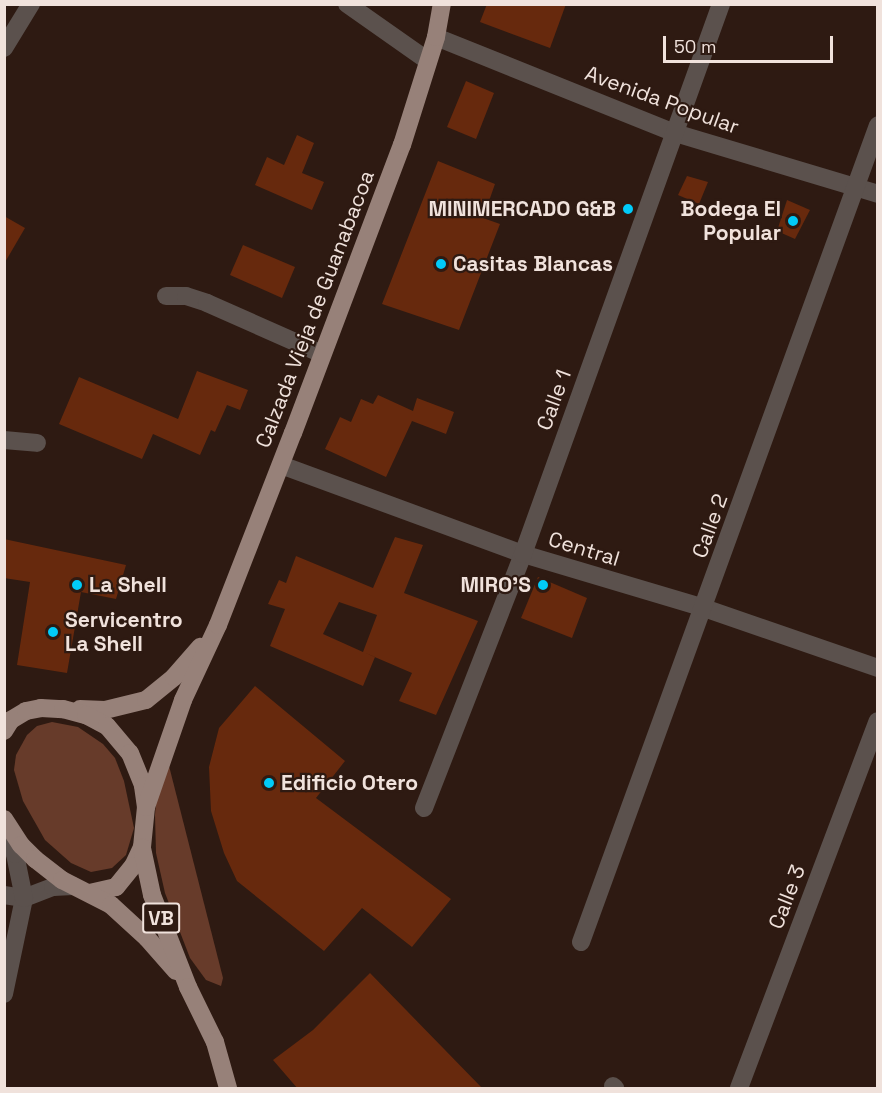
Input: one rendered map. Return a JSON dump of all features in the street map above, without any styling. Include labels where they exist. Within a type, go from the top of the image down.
[{"type":"main road","name":"Calzada Vieja de Guanabacoa","points":[[146,807],[183,700],[218,625],[402,145],[436,37],[442,4]]},
{"type":"main road","points":[[63,709],[105,710],[146,700],[174,677],[218,625]]},
{"type":"main road","name":"VB","points":[[4,708],[26,711],[41,708],[63,709],[95,720],[116,734],[130,753],[143,786],[146,807],[142,847],[152,895],[188,987],[214,1042],[228,1089]]},
{"type":"main road","points":[[4,731],[11,720],[26,711]]},
{"type":"main road","name":"VB","points":[[4,819],[16,838],[35,859],[73,886],[91,893],[127,918],[162,953],[188,987]]},
{"type":"main road","name":"VB","points":[[91,893],[116,887],[133,866],[142,847]]},
{"type":"street","points":[[4,48],[31,4]]},
{"type":"street","points":[[347,4],[428,61]]},
{"type":"street","name":"Calle 1","points":[[424,808],[523,554],[721,4]]},
{"type":"street","name":"Avenida Popular","points":[[436,37],[675,134],[878,194]]},
{"type":"street","name":"Calle 2","points":[[581,942],[878,125]]},
{"type":"street","points":[[166,296],[186,296],[207,303],[322,354]]},
{"type":"street","points":[[4,440],[37,443]]},
{"type":"street","name":"Central","points":[[281,465],[523,554],[704,608],[878,668]]},
{"type":"street","name":"Calle 3","points":[[739,1089],[878,721]]},
{"type":"street","points":[[4,824],[15,854],[24,898],[4,994]]},
{"type":"street","points":[[4,895],[24,898],[53,887],[73,886]]},
{"type":"shaded area","points":[[52,722],[78,727],[103,744],[115,758],[124,781],[134,828],[126,855],[112,868],[91,872],[71,863],[45,840],[23,801],[14,770],[16,755],[27,735],[37,726]]},
{"type":"shaded area","points":[[168,762],[223,978],[221,986],[206,980],[190,958],[165,893],[156,853],[155,815],[157,791]]},
{"type":"building","points":[[487,4],[566,4],[550,48],[480,22]]},
{"type":"building","points":[[466,81],[494,93],[476,139],[447,127]]},
{"type":"building","points":[[297,135],[314,143],[302,173],[324,182],[312,210],[255,185],[267,157],[284,165]]},
{"type":"building","name":"Casitas Blancas","points":[[438,161],[495,184],[483,218],[500,224],[459,330],[382,304]]},
{"type":"building","points":[[687,176],[708,182],[699,204],[678,195]]},
{"type":"building","name":"Bodega El Popular","points":[[787,200],[810,210],[795,239],[777,231]]},
{"type":"building","points":[[4,216],[25,228],[4,264]]},
{"type":"building","points":[[243,245],[295,267],[282,298],[230,275]]},
{"type":"building","points":[[197,371],[248,390],[240,410],[227,405],[215,432],[211,430],[200,455],[153,434],[142,459],[59,424],[79,377],[178,419]]},
{"type":"building","points":[[378,395],[413,411],[417,398],[454,412],[446,434],[412,421],[386,477],[325,449],[340,417],[351,422],[361,399],[373,404]]},
{"type":"building","points":[[395,537],[423,545],[404,593],[478,621],[436,715],[399,701],[412,673],[375,657],[363,686],[270,646],[285,609],[268,604],[279,580],[286,583],[296,556],[373,588]],"holes":[[[339,602],[377,615],[363,652],[323,634]]]},
{"type":"building","points":[[4,539],[126,565],[116,599],[81,592],[67,673],[17,665],[30,582],[4,578]]},
{"type":"building","points":[[538,577],[587,598],[572,638],[521,618]]},
{"type":"building","points":[[255,686],[345,761],[316,798],[451,899],[412,947],[362,908],[324,951],[237,881],[224,853],[211,811],[209,767],[219,728]]},
{"type":"building","points":[[370,973],[483,1089],[298,1089],[273,1060],[313,1030]]},
{"type":"place","name":"MINIMERCADO G&B","points":[[628,209]]},
{"type":"place","name":"Bodega El Popular","points":[[793,221]]},
{"type":"place","name":"Casitas Blancas","points":[[441,264]]},
{"type":"place","name":"La Shell","points":[[77,585]]},
{"type":"place","name":"MIRO'S","points":[[543,585]]},
{"type":"place","name":"Servicentro La Shell","points":[[53,632]]},
{"type":"place","name":"Edificio Otero","points":[[269,783]]}]
